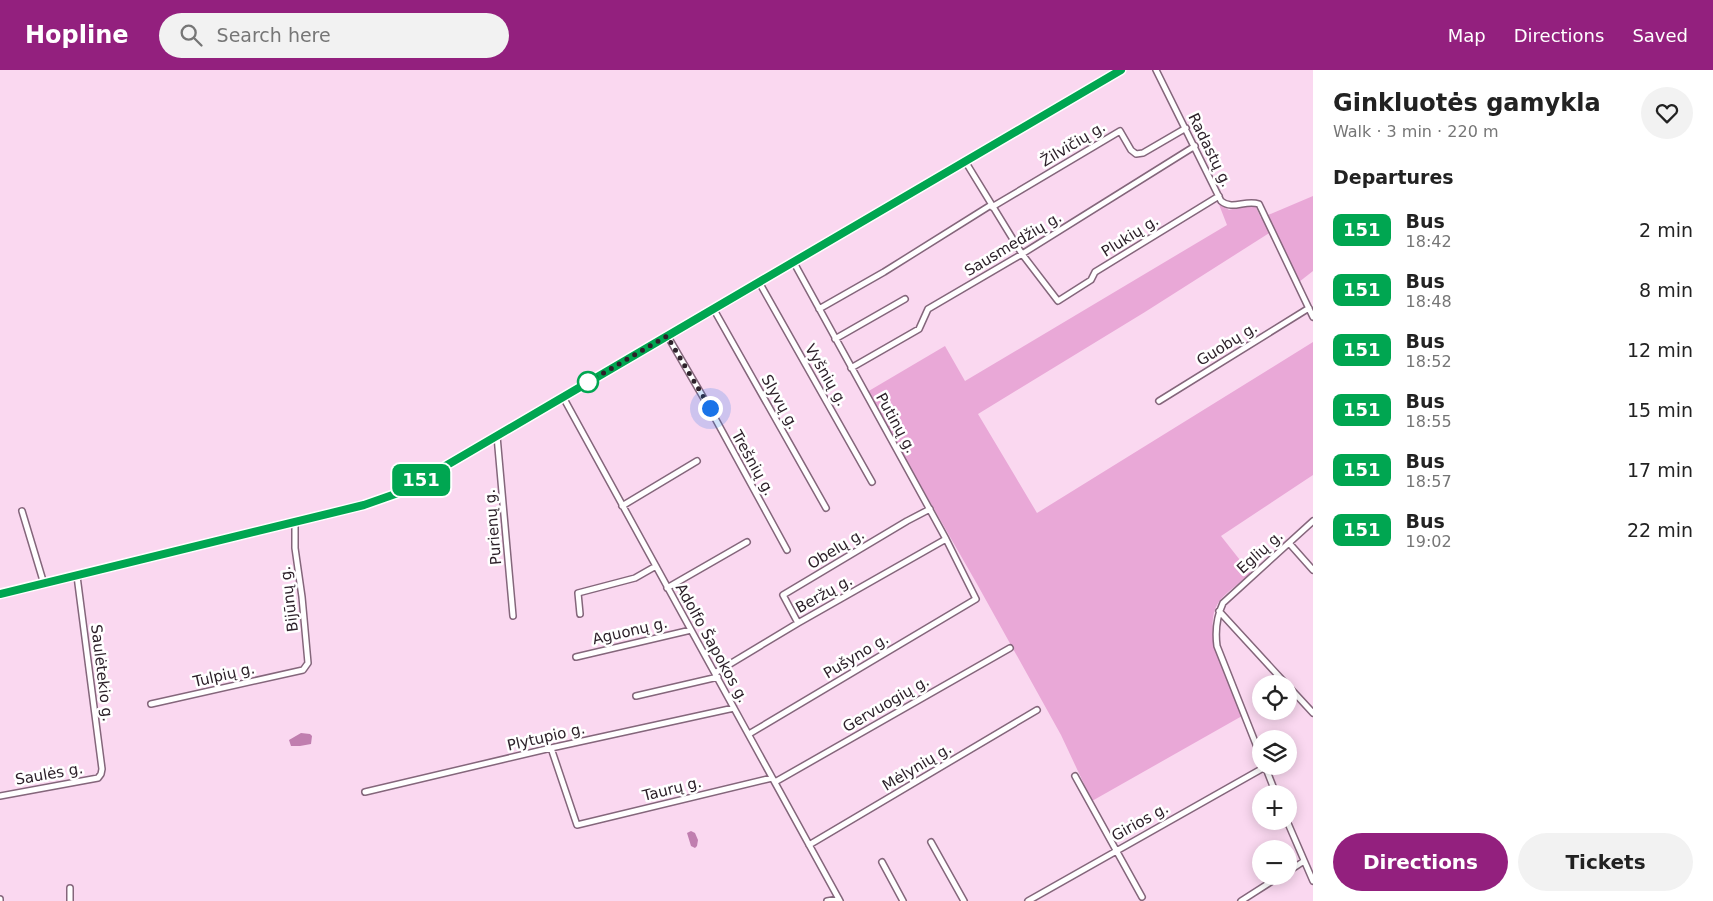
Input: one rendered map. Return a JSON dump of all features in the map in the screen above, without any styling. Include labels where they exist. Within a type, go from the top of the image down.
[{"type":"street","points":[[0,594],[295,523],[385,499],[413,485],[1121,70]]},
{"type":"street","name":"Radastų g.","points":[[1156,70],[1221,201],[1226,205],[1252,202],[1258,204],[1313,317]]},
{"type":"street","name":"Žilvičių g.","points":[[819,309],[1120,131],[1131,150],[1136,154],[1143,153],[1186,128]]},
{"type":"street","name":"Sausmedžių g.","points":[[851,368],[919,329],[928,309],[1022,254],[1195,146]]},
{"type":"street","points":[[965,161],[1022,254]]},
{"type":"street","name":"Plukių g.","points":[[1022,254],[1058,301],[1091,280],[1095,272],[1219,196]]},
{"type":"street","name":"Putinų g.","points":[[793,261],[930,509],[976,599]]},
{"type":"street","name":"Vyšnių g.","points":[[759,282],[872,482]]},
{"type":"street","points":[[835,339],[905,299]]},
{"type":"street","name":"Slyvų g.","points":[[713,308],[826,508]]},
{"type":"street","name":"Guobų g.","points":[[1159,401],[1309,308]]},
{"type":"street","name":"Trešnių g.","points":[[667,336],[710,408],[787,550]]},
{"type":"street","name":"Adolfo Šapokos g.","points":[[563,397],[839,900]]},
{"type":"street","name":"Purienų g.","points":[[497,436],[513,616]]},
{"type":"street","points":[[622,506],[697,461]]},
{"type":"street","name":"Obelų g.","points":[[798,623],[783,596],[907,520],[930,509]]},
{"type":"street","points":[[22,511],[44,584]]},
{"type":"street","name":"Eglių g.","points":[[1219,611],[1222,602],[1313,521]]},
{"type":"street","name":"Bijūnų g.","points":[[295,523],[295,548],[308,663],[303,670]]},
{"type":"street","name":"Beržų g.","points":[[636,696],[716,675],[798,623],[946,539]]},
{"type":"street","points":[[667,588],[747,542]]},
{"type":"street","points":[[1289,543],[1313,570]]},
{"type":"street","points":[[580,614],[578,592],[634,578],[656,566]]},
{"type":"street","name":"Saulėtekio g.","points":[[77,576],[102,769],[101,774]]},
{"type":"street","name":"Pušyno g.","points":[[749,734],[976,599]]},
{"type":"street","points":[[1219,611],[1278,675]]},
{"type":"street","points":[[1219,611],[1216,637],[1217,646],[1252,734]]},
{"type":"street","name":"Aguonų g.","points":[[576,657],[691,630]]},
{"type":"street","name":"Gervuogių g.","points":[[774,780],[1010,648]]},
{"type":"street","name":"Tulpių g.","points":[[151,704],[303,670]]},
{"type":"street","points":[[1297,696],[1313,713]]},
{"type":"street","name":"Plytupio g.","points":[[365,792],[551,748],[734,708]]},
{"type":"street","name":"Mėlynių g.","points":[[809,845],[1037,710]]},
{"type":"street","name":"Taurų g.","points":[[551,748],[577,825],[774,780]]},
{"type":"street","name":"Girios g.","points":[[1028,901],[1252,773]]},
{"type":"street","name":"Saulės g.","points":[[0,796],[98,778],[101,774]]},
{"type":"street","points":[[1075,776],[1142,897]]},
{"type":"street","points":[[1291,830],[1313,880]]},
{"type":"street","points":[[931,842],[964,901]]},
{"type":"street","points":[[1297,865],[1304,861]]},
{"type":"street","points":[[882,862],[903,901]]},
{"type":"street","points":[[1241,901],[1266,885]]},
{"type":"street","points":[[70,888],[70,901]]},
{"type":"street","points":[[827,901],[839,900]]},
{"type":"shaded area","points":[[1313,196],[1313,271],[1299,282],[1274,230],[1145,312],[978,414],[1037,513],[1313,342],[1313,475],[1221,536],[1251,574],[1221,599],[1215,611],[1213,625],[1218,657],[1242,716],[1092,801],[1061,735],[867,392],[945,346],[965,381],[1227,225],[1218,202],[1229,210],[1254,203],[1261,218]]},
{"type":"shaded area","points":[[301,733],[312,736],[311,744],[291,746],[289,740]]},
{"type":"shaded area","points":[[691,831],[695,833],[698,840],[695,848],[691,846],[687,833]]},
{"type":"bus line","name":"151","points":[[0,594],[364,505],[401,492],[1121,70]]},
{"type":"route","points":[[588,382],[667,336],[710,408]]}]
